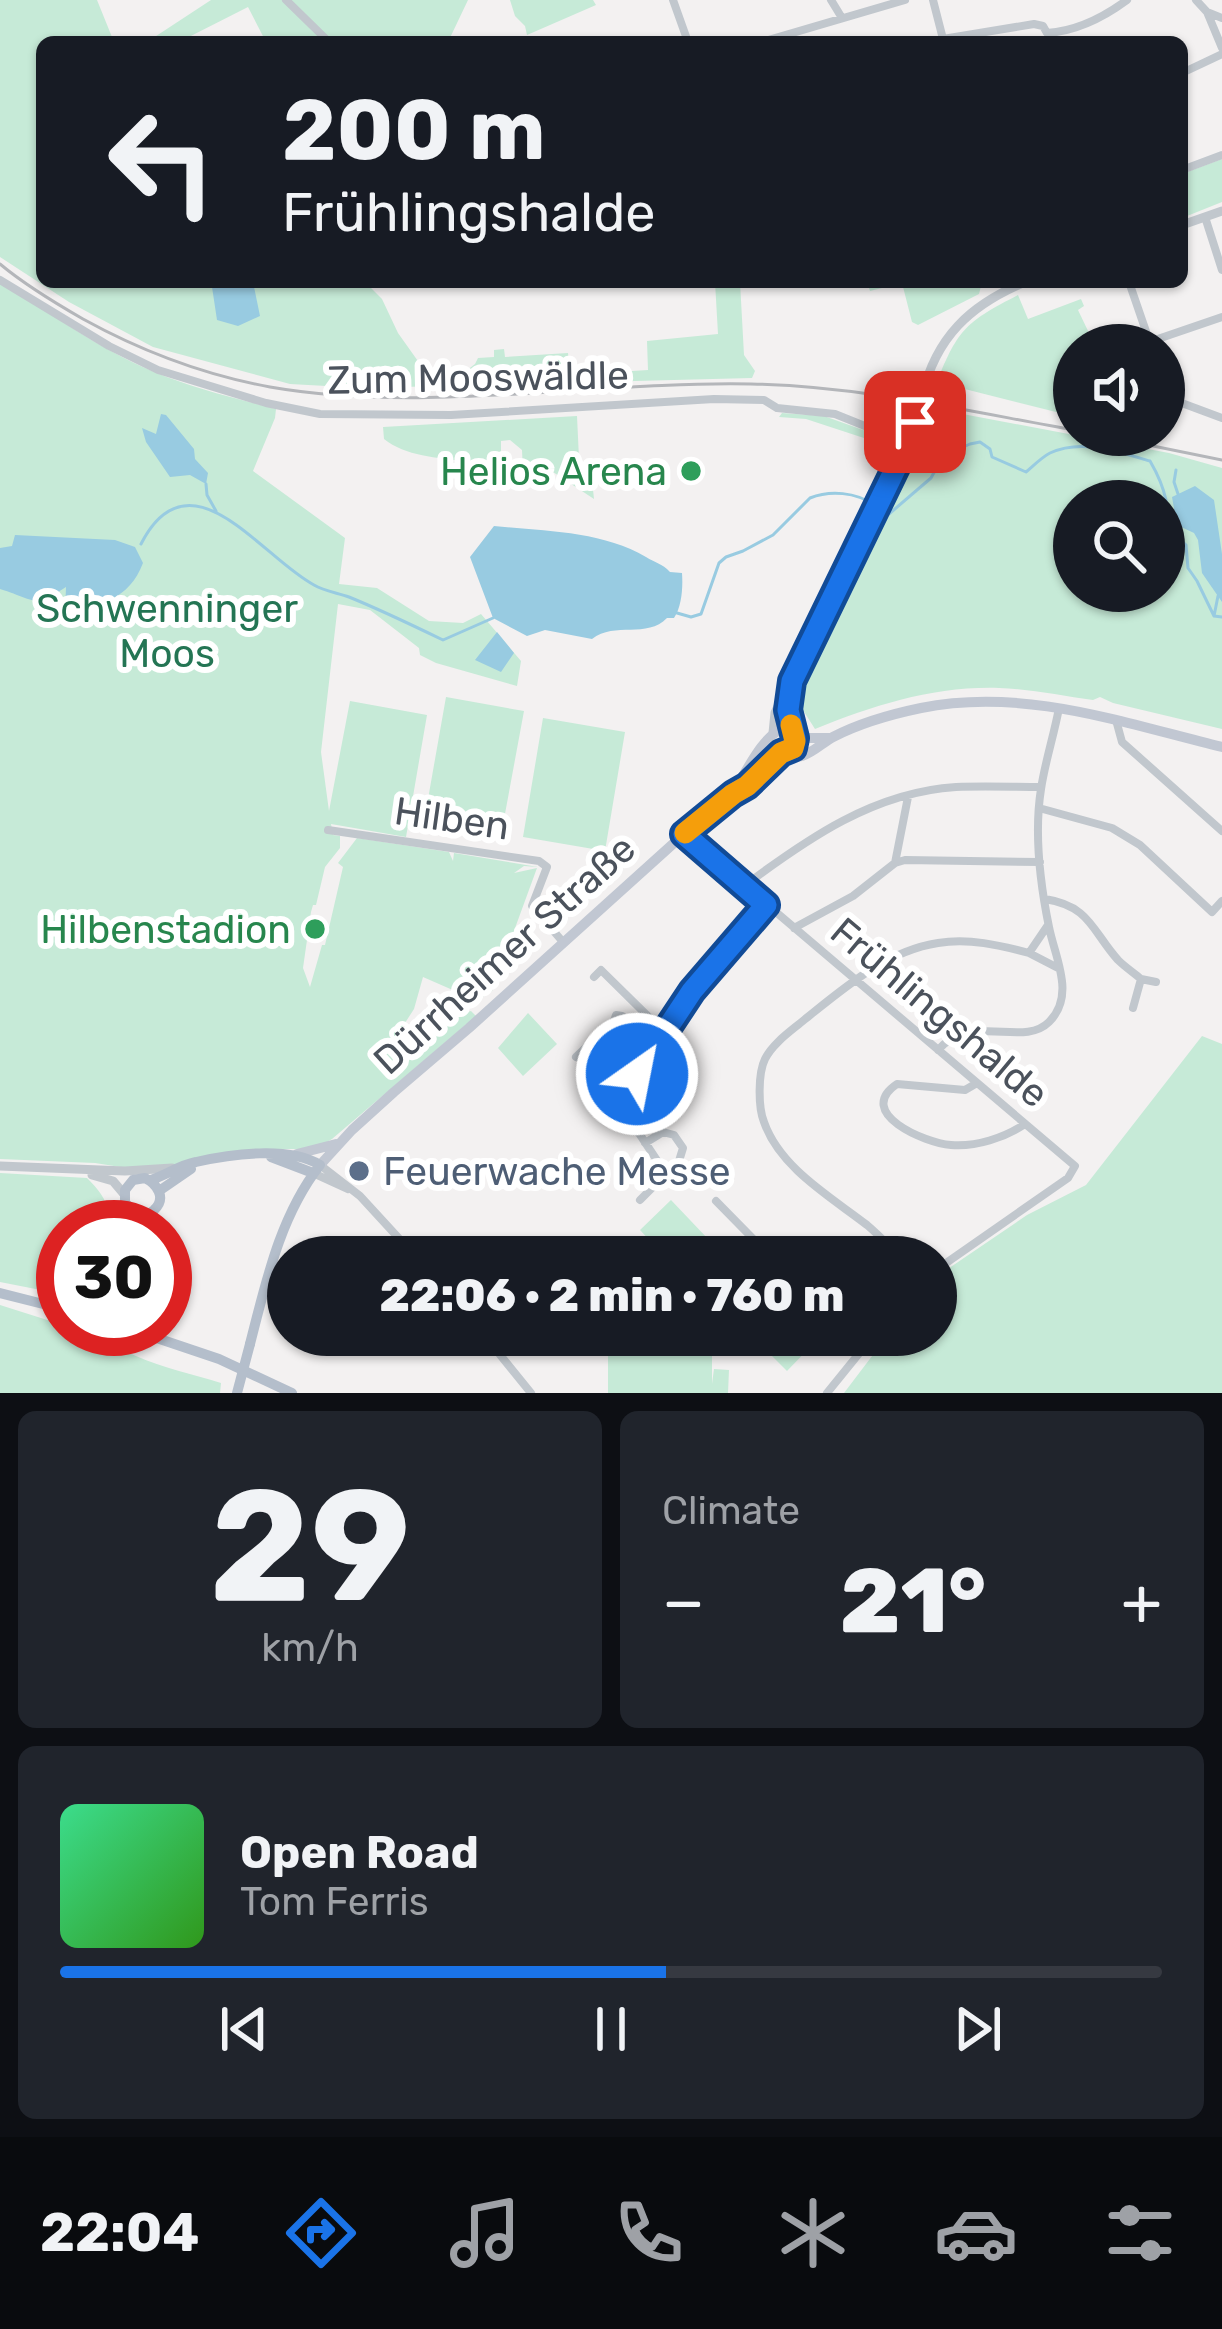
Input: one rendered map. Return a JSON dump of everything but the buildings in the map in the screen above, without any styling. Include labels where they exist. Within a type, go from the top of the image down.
[{"type":"main road","points":[[833,737],[794,758],[772,747],[772,735],[780,728],[816,740],[942,705],[998,702],[1059,707],[1222,747]]},
{"type":"main road","name":"Dürrheimer Straße","points":[[733,794],[772,735]]},
{"type":"main road","points":[[782,753],[793,748],[794,735]]},
{"type":"main road","name":"Dürrheimer Straße","points":[[316,1169],[339,1143],[684,834],[782,753]]},
{"type":"main road","points":[[155,1185],[196,1162],[297,1154],[339,1143]]},
{"type":"main road","points":[[297,1154],[316,1169]]},
{"type":"main road","points":[[265,1155],[316,1169]]},
{"type":"main road","points":[[124,1198],[133,1180],[155,1185],[212,1160]]},
{"type":"main road","points":[[237,1393],[272,1262],[285,1226],[316,1169]]},
{"type":"main road","points":[[155,1185],[159,1200]]},
{"type":"main road","points":[[0,1293],[36,1302]]},
{"type":"main road","points":[[192,1350],[292,1393]]},
{"type":"street","points":[[286,0],[322,36]]},
{"type":"street","points":[[673,0],[686,36]]},
{"type":"street","points":[[832,0],[842,18]]},
{"type":"street","points":[[782,36],[905,0]]},
{"type":"street","points":[[933,0],[942,36]]},
{"type":"street","points":[[970,36],[1034,24],[1047,33],[1061,32],[1093,21],[1127,0]]},
{"type":"street","points":[[1188,70],[1222,51],[1207,12],[1196,0]]},
{"type":"street","points":[[1207,12],[1222,19]]},
{"type":"street","points":[[1188,168],[1222,155]]},
{"type":"street","points":[[1188,223],[1222,211]]},
{"type":"street","points":[[1205,217],[1222,270]]},
{"type":"street","name":"Zum Mooswäldle","points":[[0,280],[158,370],[266,404],[320,414],[451,415],[764,400],[777,408],[835,414],[907,442]]},
{"type":"street","points":[[772,735],[776,709],[907,442],[928,371],[946,339],[999,288]]},
{"type":"street","points":[[1131,288],[1143,324]]},
{"type":"street","points":[[1185,330],[1222,317]]},
{"type":"street","points":[[1185,404],[1222,418]]},
{"type":"street","points":[[792,681],[788,710],[794,735]]},
{"type":"street","points":[[938,1050],[947,1039],[978,1030],[1040,1028],[1061,1004],[1064,990],[1048,925],[1040,862],[1041,787],[1059,707]]},
{"type":"street","points":[[1116,720],[1122,742],[1222,831]]},
{"type":"street","points":[[743,886],[851,814],[954,787],[1041,787]]},
{"type":"street","points":[[895,863],[908,797]]},
{"type":"street","points":[[1040,808],[1112,828],[1140,845],[1212,912],[1222,901]]},
{"type":"street","name":"Hilben","points":[[328,830],[539,861],[547,867],[532,906],[565,943]]},
{"type":"street","name":"Frühlingshalde","points":[[684,834],[1075,1166],[1068,1178],[957,1255]]},
{"type":"street","points":[[794,928],[905,860],[1040,862]]},
{"type":"street","points":[[1046,898],[1087,916],[1120,963],[1142,979],[1156,982]]},
{"type":"street","points":[[666,1174],[619,1103],[692,991],[766,905]]},
{"type":"street","points":[[1029,953],[1048,925]]},
{"type":"street","points":[[879,1236],[819,1190],[772,1139],[763,1119],[763,1062],[774,1047],[854,980],[908,950],[937,943],[988,943],[1029,953],[1059,969]]},
{"type":"street","points":[[594,977],[601,970],[663,1031]]},
{"type":"street","points":[[1133,1008],[1142,979]]},
{"type":"street","points":[[576,1057],[614,1022]]},
{"type":"street","points":[[977,1083],[965,1090],[897,1084],[888,1090],[885,1110],[908,1132],[952,1145],[988,1142],[1025,1124]]},
{"type":"street","points":[[640,1200],[679,1161],[682,1148],[674,1135],[663,1132],[645,1143]]},
{"type":"street","points":[[0,1166],[178,1169]]},
{"type":"street","points":[[64,1168],[108,1179],[118,1185],[124,1198]]},
{"type":"street","points":[[316,1169],[355,1192],[396,1236]]},
{"type":"street","points":[[107,1171],[133,1180]]},
{"type":"street","points":[[716,1201],[750,1236]]},
{"type":"street","points":[[501,1356],[531,1393]]},
{"type":"street","points":[[827,1393],[856,1356]]},
{"type":"green space","points":[[0,0],[97,0],[112,36],[36,36],[36,280],[0,257]]},
{"type":"green space","points":[[211,0],[282,0],[319,36],[263,36],[248,7],[191,36],[156,36]]},
{"type":"green space","points":[[290,0],[468,0],[451,36],[326,36]]},
{"type":"green space","points":[[510,0],[593,0],[596,5],[527,35]]},
{"type":"green space","points":[[1222,159],[1222,202],[1188,216],[1188,172]]},
{"type":"green space","name":"Schwenninger Moos","points":[[0,282],[132,362],[182,383],[276,409],[253,471],[345,538],[339,584],[377,588],[429,621],[463,623],[481,614],[521,661],[517,686],[436,663],[420,655],[419,648],[370,610],[338,604],[321,752],[329,811],[350,701],[427,715],[406,837],[331,824],[333,835],[340,836],[340,848],[325,867],[311,912],[303,968],[310,987],[343,867],[338,863],[357,838],[449,852],[453,861],[454,853],[538,867],[524,866],[514,873],[537,868],[492,991],[468,1006],[471,998],[423,977],[414,1009],[392,1043],[412,1055],[454,1016],[471,1011],[476,1016],[332,1139],[314,1149],[263,1149],[133,1169],[0,1159]]},
{"type":"green space","points":[[48,288],[371,288],[425,371],[478,385],[466,371],[478,358],[494,357],[494,350],[504,349],[505,357],[568,353],[570,375],[648,370],[647,341],[718,334],[715,288],[740,288],[744,355],[755,371],[752,378],[363,388],[290,384],[153,347]]},
{"type":"green space","points":[[903,288],[980,288],[979,294],[918,325],[912,322]]},
{"type":"green space","points":[[1018,295],[1028,319],[1081,299],[1084,306],[1078,310],[1085,324],[1053,324],[1053,411],[937,382],[951,349],[987,312]]},
{"type":"green space","points":[[931,408],[1053,431],[1053,456],[1180,456],[1222,468],[1222,729],[1100,697],[975,688],[905,699],[815,729],[801,707],[802,688]]},
{"type":"green space","points":[[782,413],[824,416],[877,435],[870,440],[806,419],[779,417]]},
{"type":"green space","points":[[577,416],[580,480],[592,480],[594,499],[553,472],[523,472],[522,450],[510,440],[501,441],[501,472],[467,473],[465,461],[412,453],[384,439],[383,427]]},
{"type":"green space","points":[[446,697],[524,711],[502,830],[425,816]]},
{"type":"green space","points":[[543,718],[625,732],[605,851],[523,837]]},
{"type":"green space","points":[[528,1013],[557,1044],[523,1076],[498,1048]]},
{"type":"green space","points":[[1202,1036],[1222,1044],[1222,1393],[844,1393],[872,1356],[957,1356],[957,1263],[1027,1215],[1086,1185]]},
{"type":"green space","points":[[0,1173],[87,1178],[104,1200],[36,1200],[36,1289],[0,1282]]},
{"type":"green space","points":[[671,1200],[705,1236],[646,1236],[640,1230]]},
{"type":"green space","points":[[0,1305],[36,1316],[36,1356],[136,1356],[221,1383],[220,1393],[0,1393]]},
{"type":"green space","points":[[608,1356],[712,1356],[712,1384],[714,1369],[729,1370],[728,1393],[608,1393]]},
{"type":"green space","points":[[772,1356],[802,1356],[787,1371]]},
{"type":"water","points":[[212,288],[254,288],[260,316],[238,326],[217,320]]},
{"type":"water","points":[[161,414],[194,449],[195,459],[208,473],[206,484],[190,475],[170,477],[146,442],[142,428],[156,434]]},
{"type":"water","points":[[1195,486],[1214,500],[1222,554],[1222,602],[1202,573],[1198,540],[1185,529],[1185,491]]},
{"type":"water","points":[[494,526],[592,537],[682,573],[677,613],[650,628],[611,631],[592,639],[545,630],[527,636],[493,618],[470,557]]},
{"type":"water","points":[[15,535],[115,540],[135,547],[143,563],[121,593],[65,614],[66,587],[51,602],[0,589],[0,548],[12,546]]},
{"type":"water","points":[[497,632],[514,653],[501,672],[475,660]]},
{"type":"waterway","points":[[882,510],[889,514],[931,478],[943,456],[980,442],[992,457],[1026,472],[1050,453],[1075,447],[1100,448],[1150,461],[1173,530],[1186,545],[1188,568],[1214,616]]},
{"type":"waterway","points":[[1174,480],[1176,470]]},
{"type":"waterway","points":[[206,484],[216,511]]},
{"type":"waterway","points":[[677,613],[701,614],[719,563],[773,535],[810,498],[843,494],[874,505]]},
{"type":"waterway","points":[[141,544],[160,517],[181,506],[204,508],[226,518],[314,585],[443,640],[493,618]]},
{"type":"waterway","points":[[1218,596],[1214,616],[1222,617]]},
{"type":"railway","points":[[0,264],[62,307],[128,341],[198,369],[270,387],[388,398],[692,384],[792,386],[913,401],[1053,426]]},
{"type":"railway","points":[[1185,452],[1222,460]]},
{"type":"slow traffic","points":[[685,833],[793,748],[791,725]]},
{"type":"place","name":"Helios Arena","points":[[691,471]]},
{"type":"place","name":"Hilbenstadion","points":[[315,929]]},
{"type":"place","name":"Feuerwache Messe","points":[[359,1171]]},
{"type":"route","points":[[637,1074],[692,991],[766,905],[684,834],[793,748],[788,710],[792,681],[915,422]]}]
